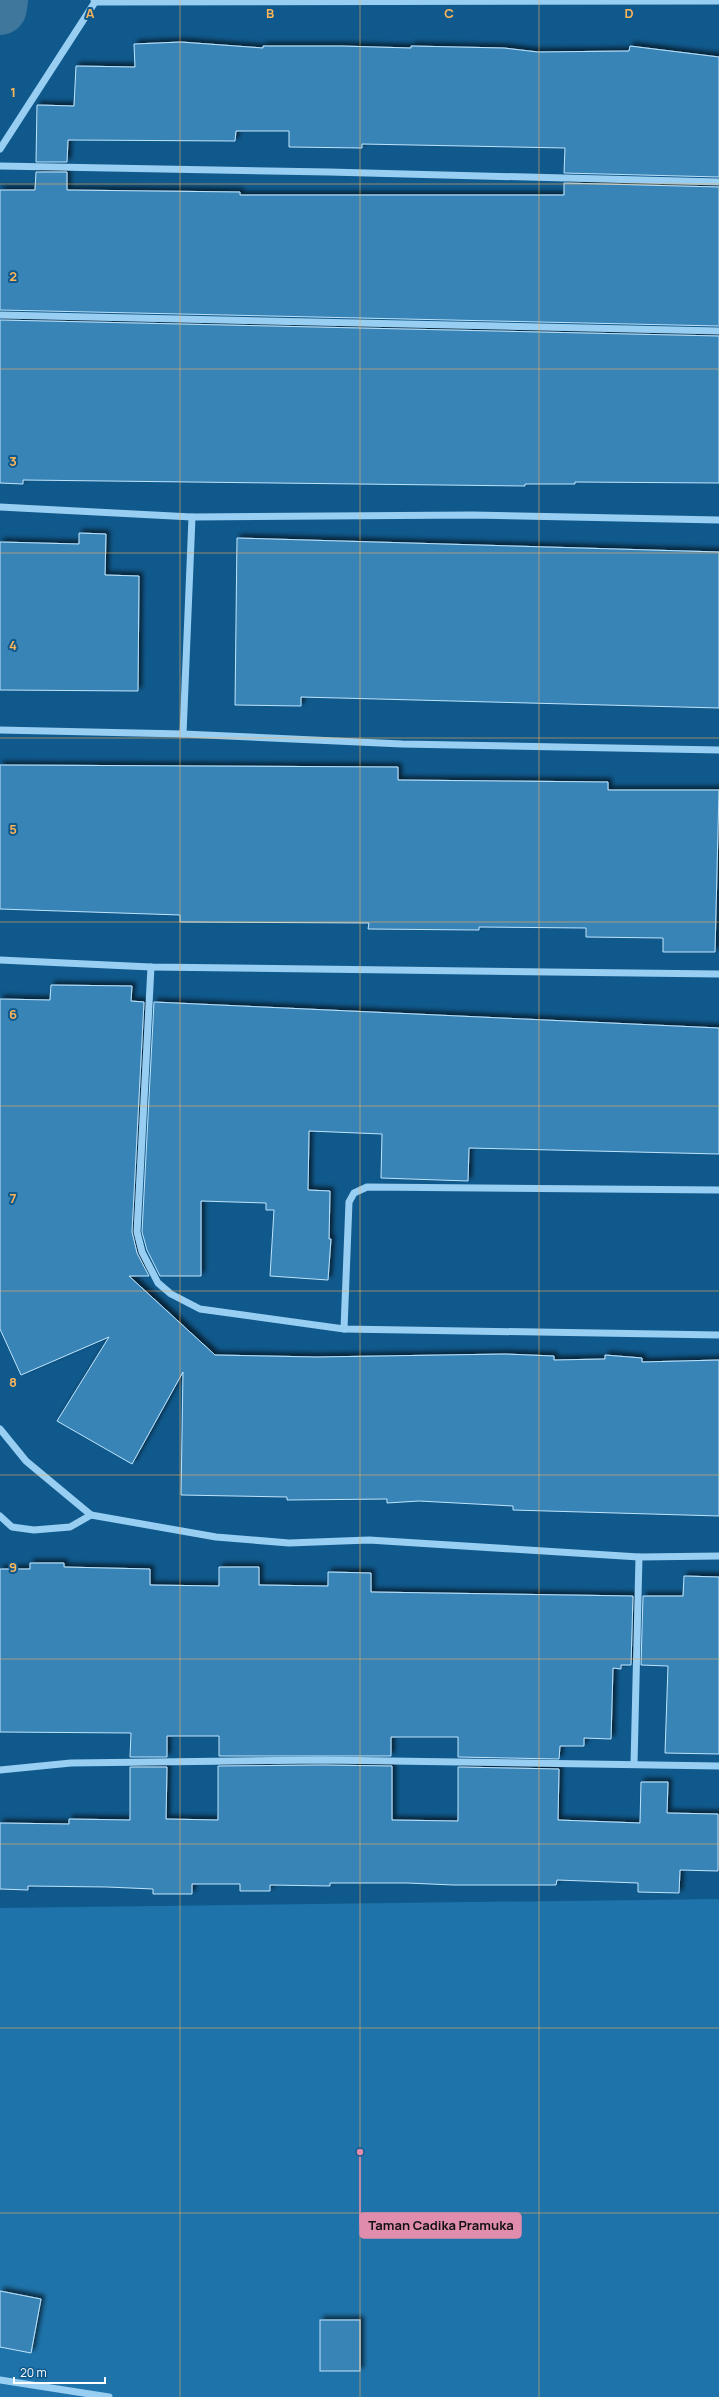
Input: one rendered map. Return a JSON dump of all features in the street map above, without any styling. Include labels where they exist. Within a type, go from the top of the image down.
[{"type":"street","points":[[0,149],[95,1],[719,1]]},
{"type":"street","points":[[0,166],[329,172],[719,182]]},
{"type":"street","points":[[0,316],[719,331]]},
{"type":"street","points":[[0,507],[192,517],[472,515],[719,520]]},
{"type":"street","points":[[183,734],[192,517]]},
{"type":"street","points":[[0,730],[183,734],[402,744],[719,750]]},
{"type":"street","points":[[0,960],[151,967],[719,974]]},
{"type":"street","points":[[151,967],[137,1232],[142,1252],[150,1269],[158,1283],[171,1294],[200,1309],[344,1330],[719,1335]]},
{"type":"street","points":[[344,1330],[349,1202],[354,1193],[368,1187],[719,1190]]},
{"type":"street","points":[[0,1429],[26,1461],[91,1515],[216,1537],[289,1543],[369,1540],[639,1557],[719,1556]]},
{"type":"street","points":[[0,1516],[12,1527],[34,1530],[70,1527],[91,1515]]},
{"type":"street","points":[[634,1764],[639,1557]]},
{"type":"street","points":[[0,1770],[71,1763],[323,1760],[719,1766]]},
{"type":"street","points":[[0,2380],[109,2397]]},
{"type":"shaded area","points":[[719,1899],[719,2397],[0,2397],[0,1908]]},
{"type":"building","points":[[181,42],[263,48],[263,46],[341,46],[411,48],[411,46],[504,48],[538,52],[629,51],[630,46],[719,57],[719,177],[564,173],[565,148],[362,144],[362,148],[289,147],[289,131],[236,131],[235,141],[68,140],[67,162],[36,162],[37,105],[74,106],[76,66],[135,67],[134,44]]},
{"type":"building","points":[[36,172],[67,172],[67,190],[240,192],[240,195],[564,195],[564,183],[719,187],[719,326],[0,310],[0,190],[35,190]]},
{"type":"building","points":[[0,320],[719,336],[719,483],[575,482],[575,484],[525,484],[525,486],[23,480],[23,484],[0,483]]},
{"type":"building","points":[[79,533],[106,534],[105,575],[139,576],[138,691],[0,690],[0,542],[79,544]]},
{"type":"building","points":[[237,538],[719,552],[719,708],[301,697],[301,706],[235,705]]},
{"type":"building","points":[[0,765],[398,767],[398,780],[608,782],[608,790],[719,790],[715,952],[663,952],[663,938],[586,937],[586,928],[479,927],[479,930],[368,929],[369,923],[180,922],[180,915],[0,909]]},
{"type":"building","points":[[51,985],[132,986],[131,1001],[144,1002],[132,1232],[137,1253],[149,1276],[129,1276],[215,1355],[317,1357],[505,1354],[554,1356],[554,1360],[605,1359],[605,1355],[642,1358],[642,1362],[719,1360],[719,1516],[513,1510],[513,1506],[419,1501],[387,1503],[387,1499],[287,1500],[287,1497],[181,1495],[183,1372],[132,1464],[57,1421],[109,1337],[21,1375],[0,1329],[0,999],[50,1000]]},
{"type":"building","points":[[154,1002],[719,1028],[719,1154],[469,1148],[468,1181],[381,1178],[382,1134],[309,1131],[308,1190],[330,1191],[329,1239],[331,1239],[328,1280],[270,1276],[274,1210],[266,1210],[266,1203],[201,1201],[201,1276],[160,1276],[147,1250],[142,1232]]},
{"type":"building","points":[[30,1563],[64,1563],[64,1567],[150,1569],[150,1585],[219,1586],[219,1567],[259,1567],[259,1585],[328,1586],[328,1572],[371,1573],[371,1592],[633,1596],[631,1665],[621,1665],[621,1669],[613,1668],[611,1739],[584,1738],[584,1746],[560,1746],[559,1759],[458,1757],[458,1737],[391,1737],[391,1756],[219,1756],[219,1736],[167,1736],[167,1757],[130,1757],[131,1733],[0,1732],[0,1569],[30,1569]]},
{"type":"building","points":[[684,1576],[719,1577],[719,1754],[665,1753],[668,1666],[641,1665],[643,1596],[683,1596]]},
{"type":"building","points":[[218,1766],[392,1766],[392,1820],[458,1821],[458,1767],[559,1769],[558,1820],[640,1823],[641,1782],[668,1782],[667,1813],[718,1814],[718,1871],[680,1870],[679,1893],[638,1892],[638,1883],[557,1880],[556,1885],[330,1883],[330,1886],[270,1885],[270,1891],[240,1891],[240,1884],[192,1884],[192,1894],[153,1894],[153,1889],[107,1887],[28,1886],[28,1890],[0,1889],[0,1823],[69,1824],[69,1819],[130,1820],[130,1767],[167,1767],[166,1819],[218,1820]]},
{"type":"building","points":[[0,2291],[41,2299],[31,2353],[0,2347]]},
{"type":"building","points":[[320,2320],[360,2320],[360,2371],[320,2371]]},
{"type":"waterway","points":[[0,8],[1,0]]},
{"type":"place","name":"Taman Cadika Pramuka","points":[[360,2152]]}]
